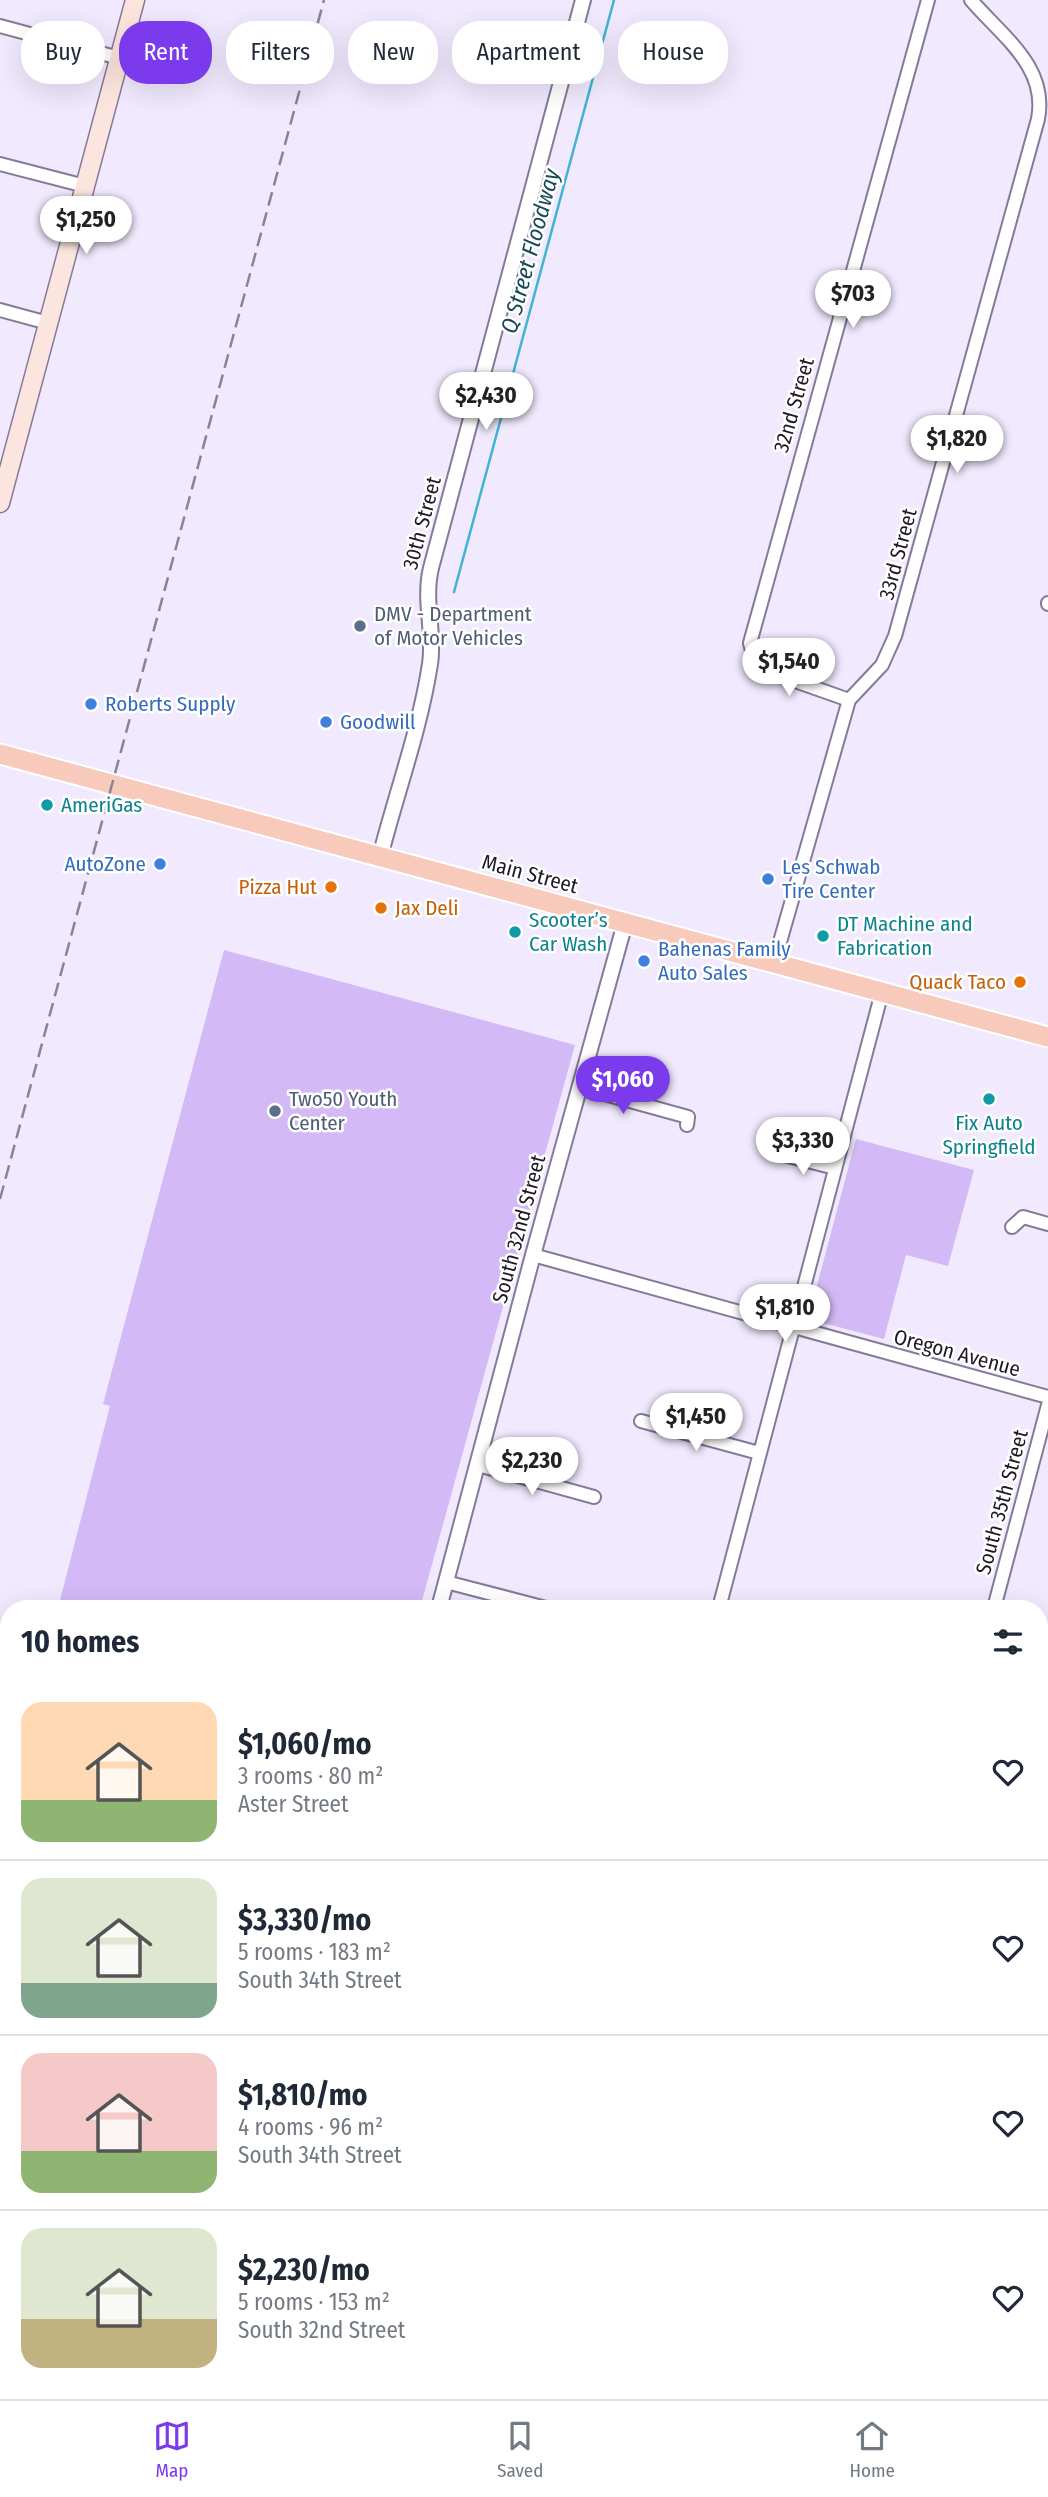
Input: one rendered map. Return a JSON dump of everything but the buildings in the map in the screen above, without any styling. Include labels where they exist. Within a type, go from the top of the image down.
[{"type":"main road","points":[[129,21],[135,0]]},
{"type":"main road","points":[[0,503],[119,58]]},
{"type":"main road","name":"Main Street","points":[[0,754],[1048,1037]]},
{"type":"street","name":"30th Street","points":[[380,857],[431,658],[426,604],[429,575],[583,0]]},
{"type":"street","name":"32nd Street","points":[[849,700],[783,679],[764,670],[754,659],[750,643],[752,625],[928,0]]},
{"type":"street","name":"33rd Street","points":[[774,963],[849,700],[883,665],[895,636],[1041,104],[1040,88],[1034,72],[971,0]]},
{"type":"street","points":[[0,26],[119,58]]},
{"type":"street","points":[[0,164],[85,186]]},
{"type":"street","points":[[0,310],[48,323]]},
{"type":"street","name":"South 32nd Street","points":[[441,1600],[625,923]]},
{"type":"street","points":[[721,1600],[882,992]]},
{"type":"street","points":[[579,1087],[688,1117],[687,1125]]},
{"type":"street","points":[[780,1154],[835,1168]]},
{"type":"street","points":[[1012,1227],[1023,1217],[1048,1224]]},
{"type":"street","name":"Oregon Avenue","points":[[533,1255],[792,1329],[1048,1397]]},
{"type":"street","name":"South 35th Street","points":[[996,1600],[1048,1405]]},
{"type":"street","points":[[641,1421],[759,1452]]},
{"type":"street","points":[[478,1465],[594,1497]]},
{"type":"street","points":[[446,1582],[515,1600]]},
{"type":"shaded area","points":[[224,950],[575,1045],[422,1600],[60,1600],[110,1406],[103,1404]]},
{"type":"shaded area","points":[[856,1139],[974,1170],[948,1266],[906,1255],[884,1339],[808,1319]]},
{"type":"waterway","name":"Q Street Floodway","points":[[454,592],[614,0]]},
{"type":"railway","points":[[0,1199],[324,0]]},
{"type":"place","name":"DMV - Department of Motor Vehicles","points":[[360,626]]},
{"type":"place","name":"Roberts Supply","points":[[91,704]]},
{"type":"place","name":"Goodwill","points":[[326,722]]},
{"type":"place","name":"AmeriGas","points":[[47,805]]},
{"type":"place","name":"AutoZone","points":[[160,864]]},
{"type":"place","name":"Les Schwab Tire Center","points":[[768,879]]},
{"type":"place","name":"Pizza Hut","points":[[331,887]]},
{"type":"place","name":"Jax Deli","points":[[381,908]]},
{"type":"place","name":"Scooter’s Car Wash","points":[[515,932]]},
{"type":"place","name":"DT Machine and Fabrication","points":[[823,936]]},
{"type":"place","name":"Bahenas Family Auto Sales","points":[[644,961]]},
{"type":"place","name":"Quack Taco","points":[[1020,982]]},
{"type":"place","name":"Fix Auto Springfield","points":[[989,1099]]},
{"type":"place","name":"Two50 Youth Center","points":[[275,1111]]}]
